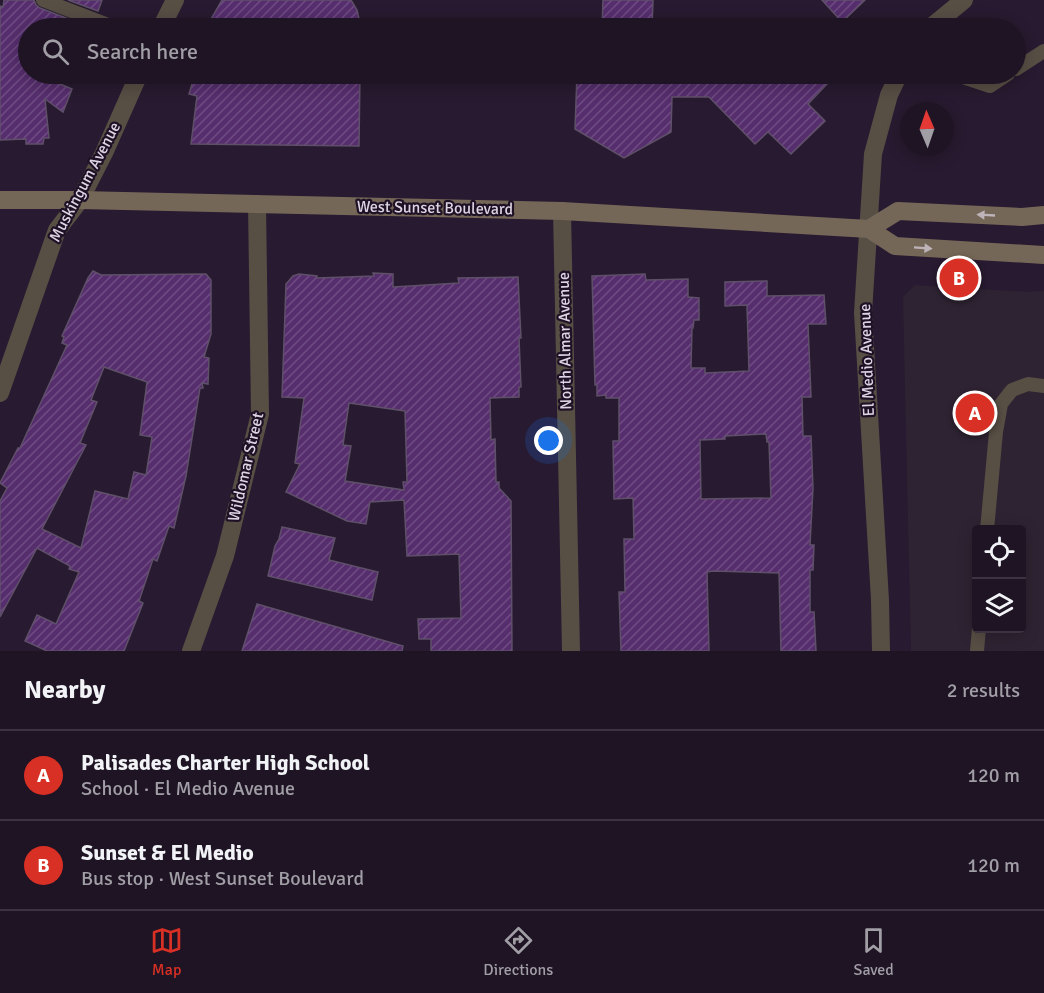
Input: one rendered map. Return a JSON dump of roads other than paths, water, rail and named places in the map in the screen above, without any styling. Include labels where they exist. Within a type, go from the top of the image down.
[{"type":"main road","name":"West Sunset Boulevard","points":[[0,200],[562,211],[869,230],[896,246],[1044,255]]},
{"type":"main road","points":[[869,230],[898,211],[1022,217],[1044,215]]},
{"type":"street","points":[[165,18],[175,0]]},
{"type":"street","points":[[942,18],[964,0]]},
{"type":"street","name":"Muskingum Avenue","points":[[0,393],[57,230],[80,200],[135,84]]},
{"type":"street","name":"El Medio Avenue","points":[[881,651],[863,313],[873,154],[889,95],[894,84]]},
{"type":"street","name":"Wildomar Street","points":[[191,651],[225,556],[260,414],[257,204]]},
{"type":"street","name":"North Almar Avenue","points":[[562,211],[572,651]]},
{"type":"lane","points":[[42,0],[90,18]]},
{"type":"lane","points":[[1026,63],[1044,51]]},
{"type":"lane","points":[[987,525],[996,432],[1001,404],[1012,390],[1028,384],[1044,386]]},
{"type":"lane","points":[[977,651],[979,633]]},
{"type":"place","name":"Sunset & El Medio","points":[[959,278]]},
{"type":"place","name":"Palisades Charter High School","points":[[975,413]]}]
